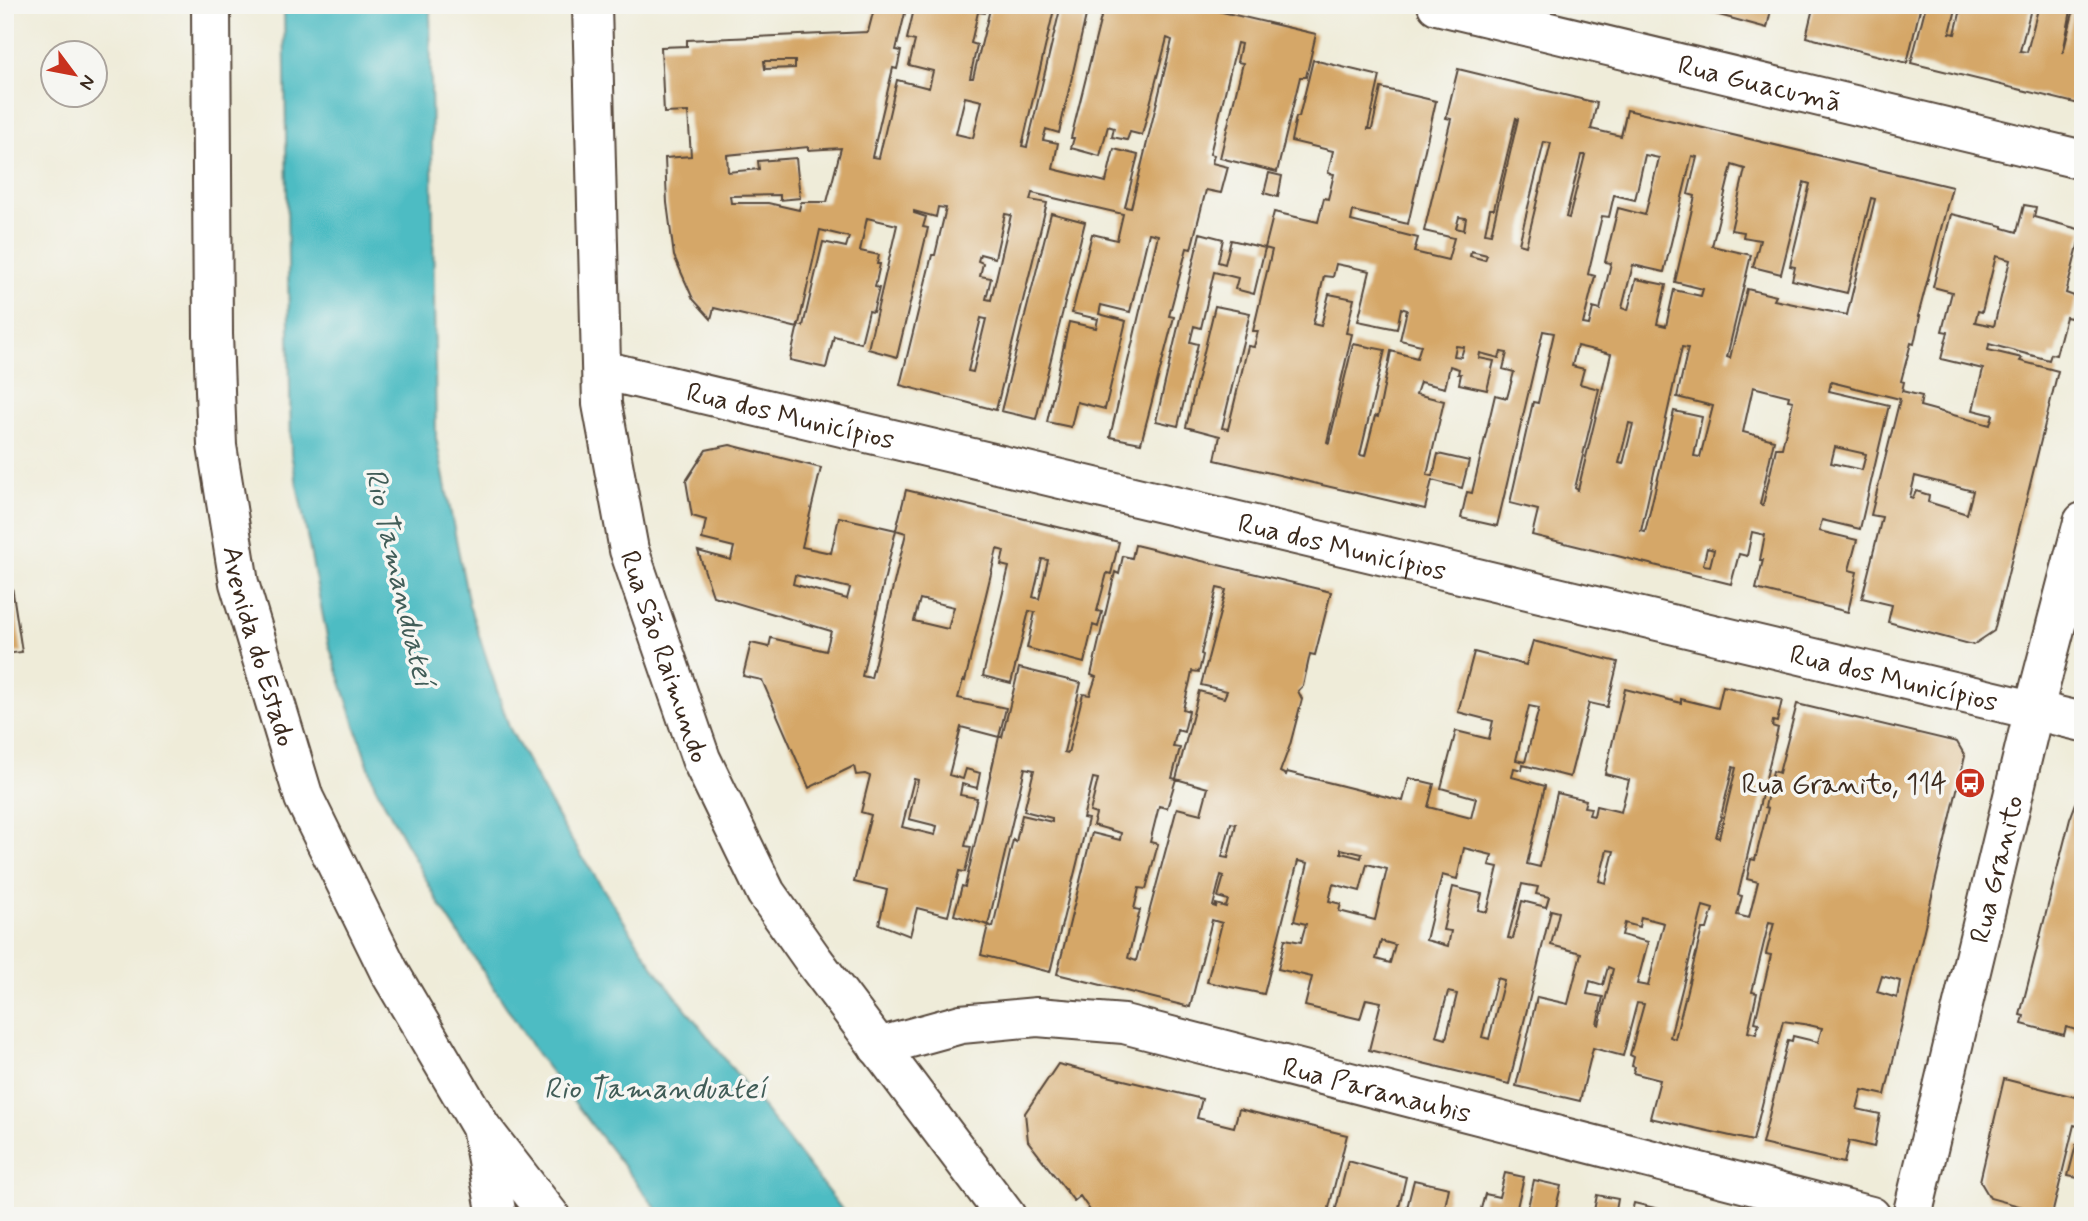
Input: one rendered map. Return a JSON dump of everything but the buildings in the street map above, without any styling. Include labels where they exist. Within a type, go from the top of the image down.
[{"type":"main road","name":"Avenida do Estado","points":[[211,5],[213,334],[217,446],[239,583],[304,798],[389,971],[481,1127],[550,1216]]},
{"type":"main road","name":"Rua São Raimundo","points":[[592,5],[602,404],[629,550],[701,759],[766,892],[878,1047],[1006,1216]]},
{"type":"main road","name":"Rua Guacumã","points":[[1437,5],[2083,160]]},
{"type":"main road","name":"Rua dos Municípios","points":[[602,370],[2083,722]]},
{"type":"main road","name":"Rua Granito","points":[[1912,1216],[2034,709],[2083,522]]},
{"type":"main road","name":"Rua Paranaubis","points":[[878,1047],[961,1024],[1037,1017],[1124,1024],[1871,1216]]},
{"type":"main road","points":[[481,1127],[497,1216]]},
{"type":"water","name":"Rio Tamanduateí","points":[[284,5],[430,5],[436,438],[469,605],[509,727],[563,827],[655,969],[847,1216],[662,1216],[537,1054],[438,902],[375,786],[328,642],[291,454]]},
{"type":"place","name":"Rua Granito, 114","points":[[1970,783]]}]
